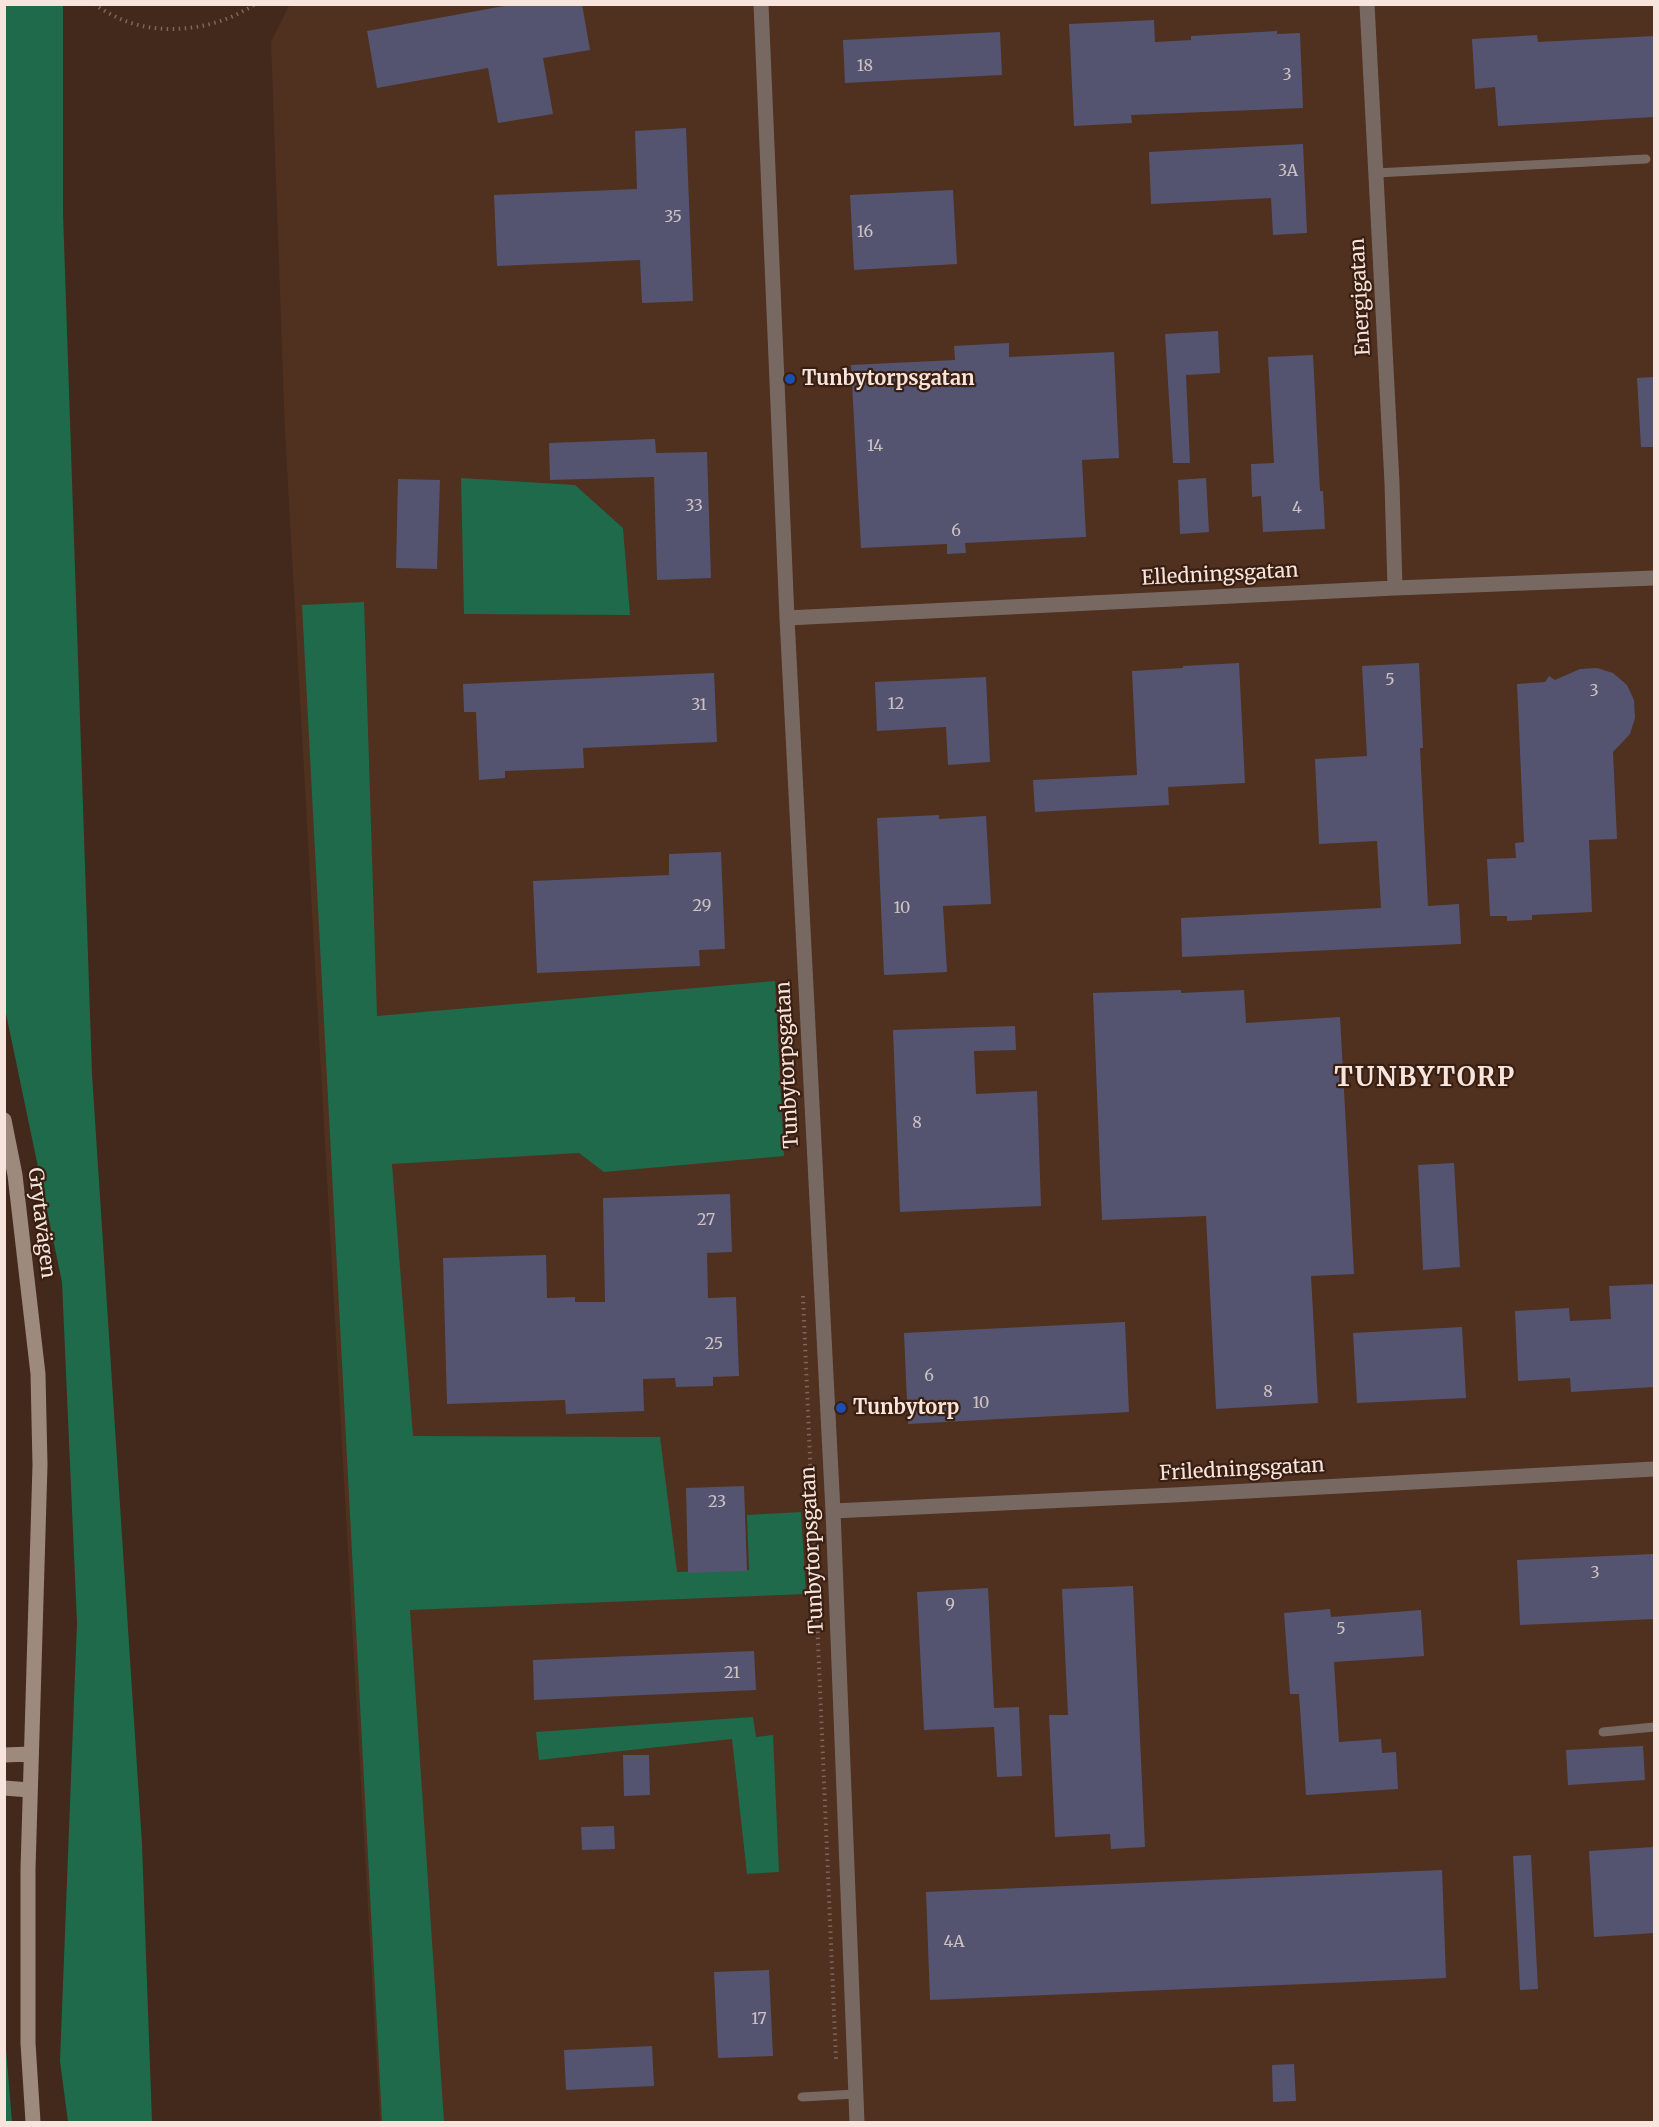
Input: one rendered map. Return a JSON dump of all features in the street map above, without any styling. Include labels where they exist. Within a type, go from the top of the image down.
[{"type":"street","name":"Tunbytorpsgatan","points":[[761,4],[787,618],[833,1511],[857,2122]]},
{"type":"street","name":"Energigatan","points":[[1367,4],[1392,483],[1395,588]]},
{"type":"street","name":"Elledningsgatan","points":[[787,618],[1395,588],[1654,578]]},
{"type":"street","name":"Grytavägen","points":[[4,1120],[15,1175],[38,1374],[40,1465],[30,1790],[28,2043],[33,2122]]},
{"type":"street","name":"Friledningsgatan","points":[[833,1511],[1162,1496],[1654,1469]]},
{"type":"street","points":[[4,1755],[31,1754]]},
{"type":"street","points":[[4,1788],[30,1790]]},
{"type":"lane","points":[[1376,173],[1646,159]]},
{"type":"lane","points":[[1604,1732],[1654,1727]]},
{"type":"lane","points":[[802,2097],[856,2094]]},
{"type":"path","points":[[94,4],[123,20],[144,26],[173,29],[212,24],[230,18],[255,4]]},
{"type":"shaded area","points":[[290,4],[1654,5],[1654,2122],[380,2122],[285,433],[271,42]]},
{"type":"green space","points":[[4,5],[63,5],[63,213],[92,1074],[142,1844],[152,2122],[68,2122],[60,2061],[77,1623],[62,1282],[4,1004]]},
{"type":"green space","points":[[461,478],[575,485],[623,528],[630,615],[464,614]]},
{"type":"green space","points":[[364,602],[377,1016],[775,981],[784,1156],[604,1172],[579,1153],[392,1164],[413,1436],[660,1437],[677,1572],[749,1570],[747,1515],[801,1512],[806,1594],[410,1610],[444,2122],[382,2122],[302,605]]},
{"type":"green space","points":[[753,1717],[756,1737],[773,1735],[779,1872],[747,1874],[732,1739],[539,1760],[536,1732]]},
{"type":"green space","points":[[5,2037],[12,2122],[5,2122]]},
{"type":"building","points":[[515,4],[582,4],[590,50],[543,58],[553,114],[498,123],[488,68],[377,88],[367,31]]},
{"type":"building","points":[[1154,20],[1155,42],[1191,40],[1191,36],[1277,31],[1277,34],[1300,33],[1303,108],[1131,115],[1132,123],[1074,126],[1069,24]]},
{"type":"building","points":[[1000,32],[1002,75],[845,83],[843,40]]},
{"type":"building","points":[[1537,35],[1538,42],[1654,36],[1654,117],[1498,126],[1495,87],[1475,89],[1472,39]]},
{"type":"building","points":[[686,128],[693,301],[642,303],[640,260],[497,266],[494,195],[637,189],[635,131]]},
{"type":"building","points":[[1303,144],[1307,233],[1273,235],[1271,198],[1151,204],[1149,152]]},
{"type":"building","points":[[953,190],[957,264],[854,270],[850,195]]},
{"type":"building","points":[[1218,331],[1220,373],[1186,375],[1190,463],[1173,463],[1165,334]]},
{"type":"building","points":[[1009,343],[1009,357],[1114,352],[1119,458],[1082,460],[1086,537],[965,543],[966,553],[947,554],[947,544],[861,548],[851,365],[955,360],[954,346]]},
{"type":"building","points":[[1313,355],[1320,491],[1323,491],[1325,529],[1263,532],[1261,496],[1252,497],[1251,464],[1274,463],[1268,357]]},
{"type":"building","points":[[1654,377],[1654,447],[1641,447],[1637,378]]},
{"type":"building","points":[[655,439],[656,453],[707,452],[711,578],[657,580],[654,477],[550,480],[549,443]]},
{"type":"building","points":[[1206,478],[1209,532],[1180,534],[1178,480]]},
{"type":"building","points":[[398,479],[440,480],[437,569],[396,568]]},
{"type":"building","points":[[1239,663],[1245,783],[1168,787],[1169,805],[1035,812],[1033,780],[1137,775],[1132,671]]},
{"type":"building","points":[[1419,663],[1423,748],[1420,748],[1428,906],[1459,904],[1461,944],[1182,957],[1181,918],[1381,908],[1377,841],[1319,844],[1315,759],[1367,756],[1362,666]]},
{"type":"building","points":[[1597,668],[1613,673],[1627,685],[1634,700],[1635,718],[1630,734],[1613,752],[1617,839],[1589,840],[1592,912],[1532,915],[1532,920],[1507,921],[1507,916],[1490,916],[1487,859],[1516,858],[1515,843],[1524,842],[1517,684],[1545,682],[1549,676],[1555,680],[1580,669]]},
{"type":"building","points":[[714,673],[717,742],[583,748],[584,768],[505,771],[505,778],[479,780],[476,712],[464,712],[463,684]]},
{"type":"building","points":[[986,677],[990,762],[948,765],[946,727],[877,731],[875,682]]},
{"type":"building","points":[[939,815],[939,819],[986,816],[991,904],[943,906],[947,972],[884,975],[877,818]]},
{"type":"building","points":[[721,852],[725,949],[699,950],[700,966],[537,973],[533,881],[669,875],[669,854]]},
{"type":"building","points":[[1181,990],[1181,993],[1244,990],[1246,1023],[1340,1017],[1354,1274],[1311,1276],[1318,1403],[1216,1409],[1206,1216],[1102,1220],[1093,993]]},
{"type":"building","points":[[1015,1026],[1016,1050],[974,1051],[976,1094],[1037,1091],[1041,1206],[900,1212],[893,1030]]},
{"type":"building","points":[[1454,1163],[1460,1267],[1423,1270],[1418,1165]]},
{"type":"building","points":[[730,1194],[732,1252],[707,1253],[708,1298],[736,1297],[739,1376],[713,1377],[713,1386],[676,1387],[675,1378],[643,1379],[644,1411],[566,1414],[565,1400],[447,1404],[443,1258],[546,1255],[547,1298],[575,1297],[575,1302],[605,1302],[603,1198]]},
{"type":"building","points":[[1654,1284],[1654,1387],[1571,1392],[1570,1378],[1518,1381],[1515,1311],[1569,1308],[1570,1321],[1611,1319],[1609,1286]]},
{"type":"building","points":[[1125,1322],[1129,1412],[908,1424],[904,1333]]},
{"type":"building","points":[[1462,1327],[1466,1398],[1357,1403],[1353,1333]]},
{"type":"building","points":[[744,1486],[747,1571],[688,1573],[686,1488]]},
{"type":"building","points":[[1654,1554],[1654,1619],[1520,1625],[1517,1560]]},
{"type":"building","points":[[1133,1586],[1145,1847],[1111,1849],[1110,1834],[1055,1837],[1049,1715],[1068,1715],[1062,1589]]},
{"type":"building","points":[[988,1588],[994,1708],[1019,1707],[1022,1776],[997,1777],[994,1727],[924,1730],[917,1592]]},
{"type":"building","points":[[1330,1609],[1331,1617],[1421,1610],[1424,1656],[1334,1662],[1339,1742],[1381,1739],[1382,1753],[1396,1752],[1398,1789],[1306,1795],[1299,1694],[1290,1694],[1284,1613]]},
{"type":"building","points":[[754,1651],[756,1690],[534,1700],[533,1660]]},
{"type":"building","points":[[1643,1746],[1645,1780],[1568,1785],[1566,1750]]},
{"type":"building","points":[[623,1755],[649,1755],[650,1795],[624,1796]]},
{"type":"building","points":[[614,1826],[615,1849],[582,1850],[581,1827]]},
{"type":"building","points":[[1654,1847],[1654,1933],[1594,1937],[1589,1851]]},
{"type":"building","points":[[1531,1855],[1538,1989],[1520,1990],[1513,1856]]},
{"type":"building","points":[[1442,1870],[1446,1978],[930,2000],[926,1892]]},
{"type":"building","points":[[769,1970],[773,2056],[718,2058],[714,1972]]},
{"type":"building","points":[[652,2046],[654,2086],[566,2090],[564,2050]]},
{"type":"building","points":[[1294,2064],[1296,2101],[1273,2102],[1272,2065]]},
{"type":"place","name":"Tunbytorpsgatan","points":[[790,379]]},
{"type":"place","name":"Tunbytorp","points":[[841,1408]]},
{"type":"district","name":"TUNBYTORP","points":[[1425,1079]]}]
